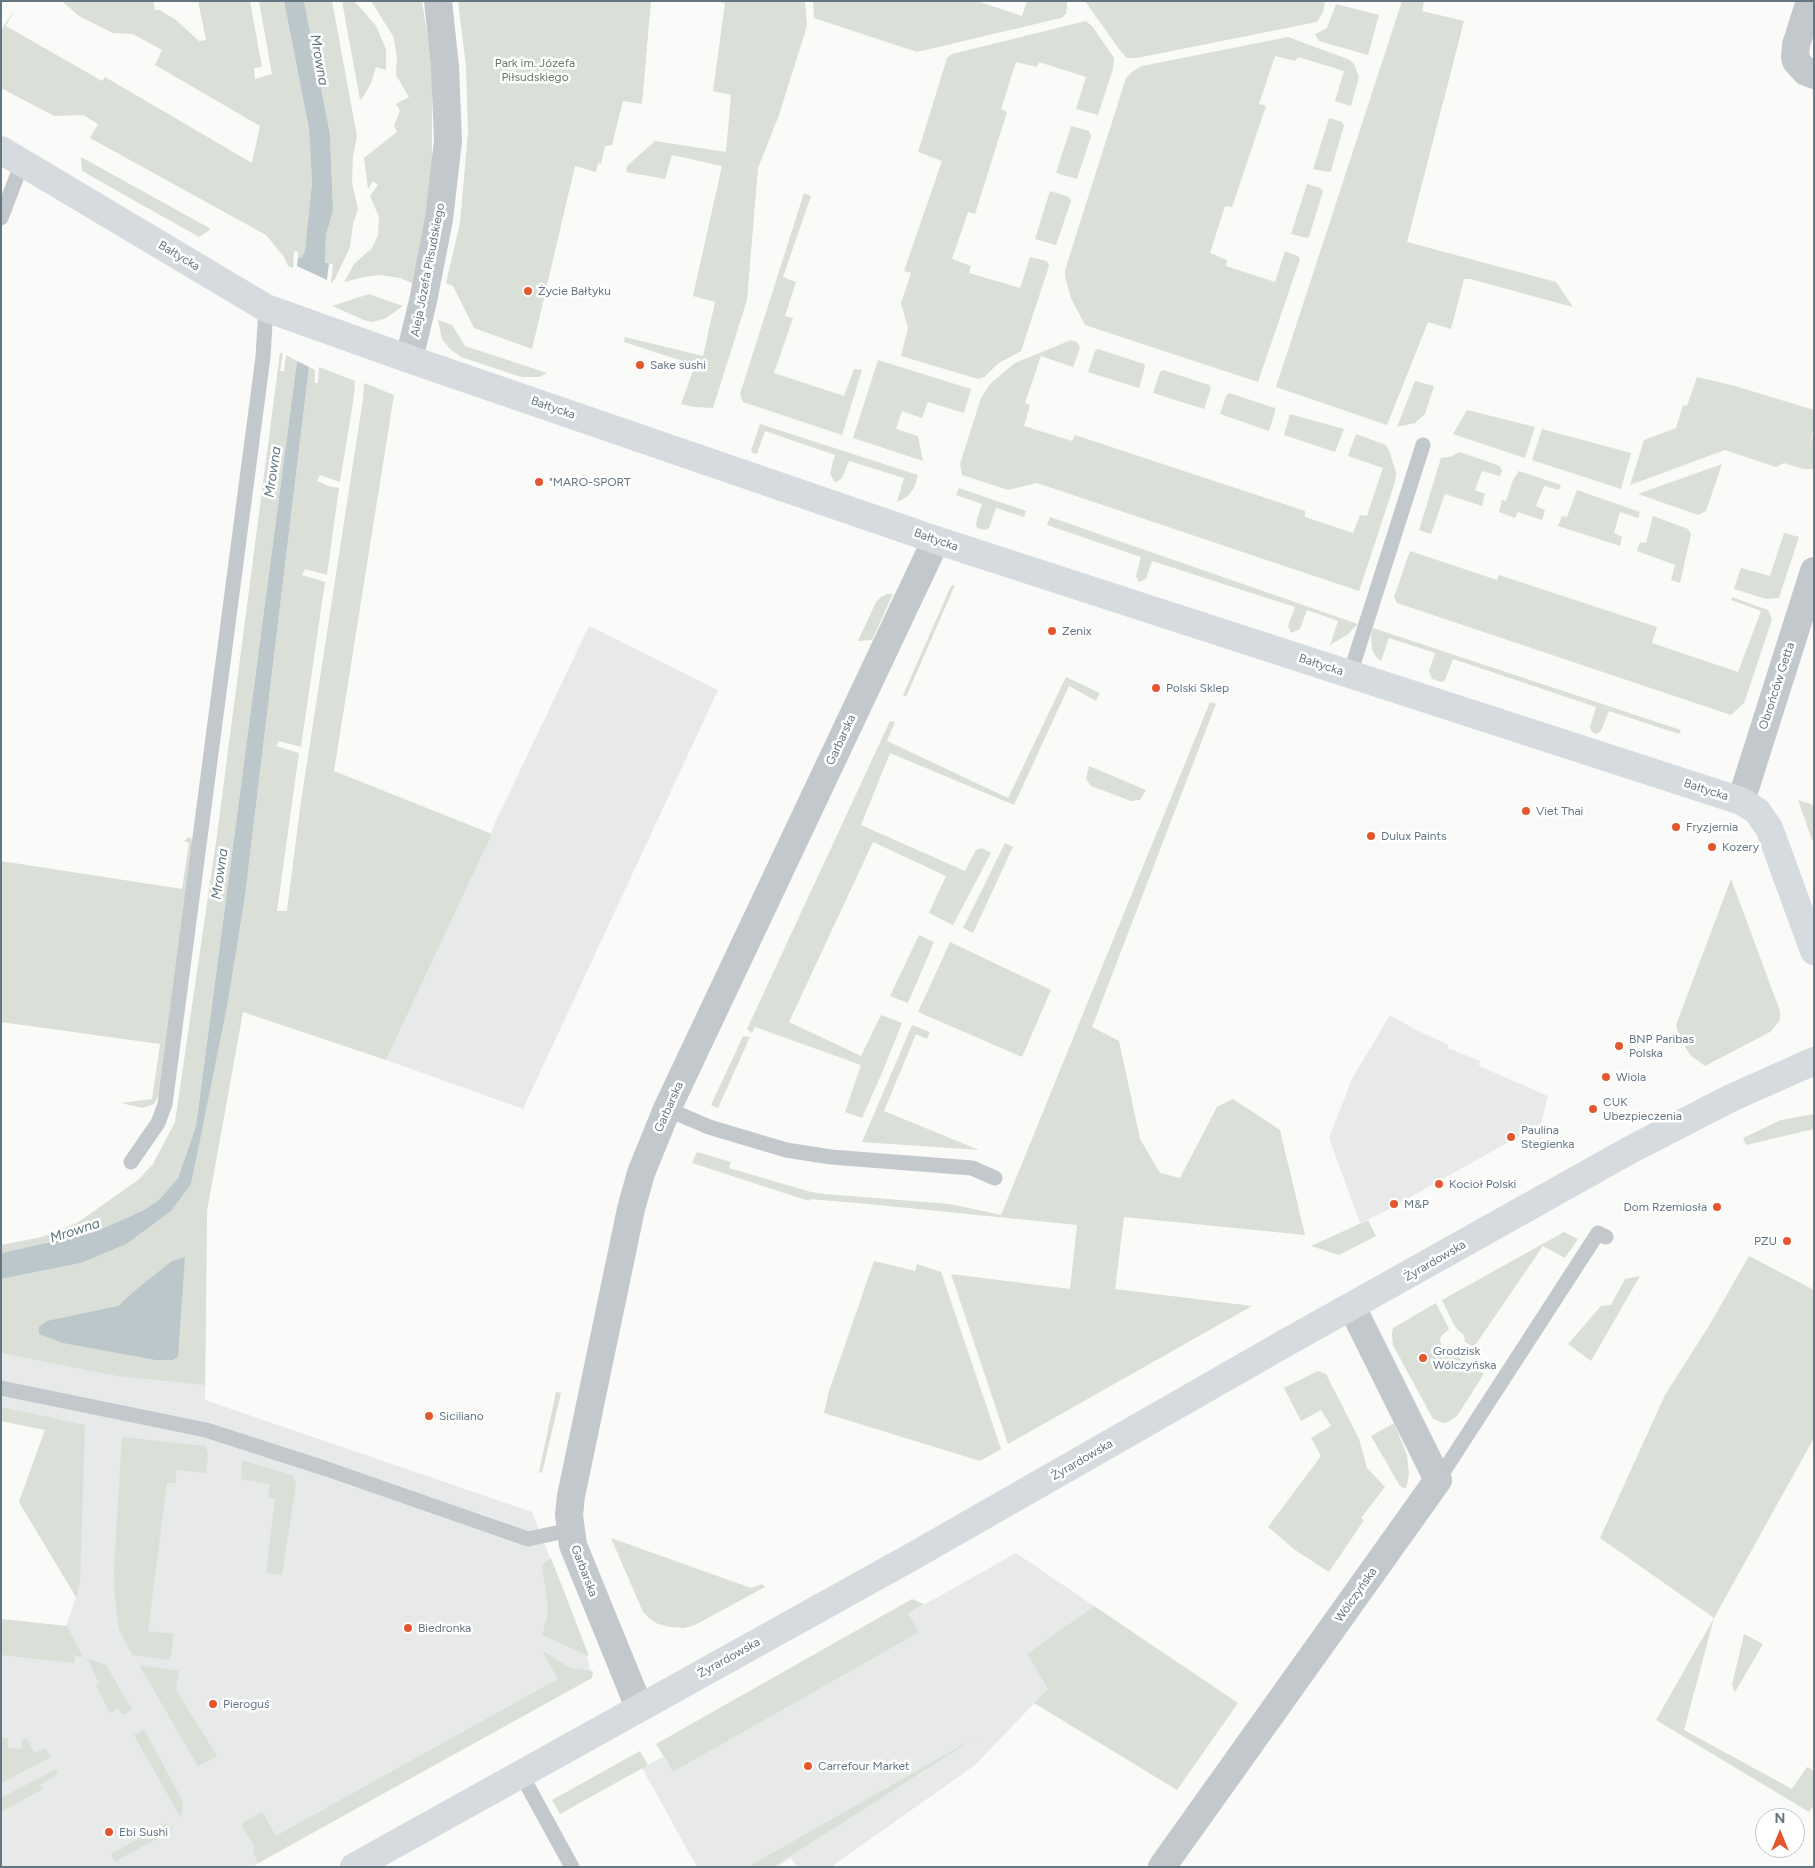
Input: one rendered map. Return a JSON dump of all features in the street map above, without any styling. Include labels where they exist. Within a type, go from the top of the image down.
[{"type":"street","name":"Aleja Józefa Piłsudskiego","points":[[409,359],[440,219],[448,141],[445,67],[438,1]]},
{"type":"street","points":[[1810,1],[1796,45],[1795,57],[1796,61],[1806,72],[1814,75]]},
{"type":"street","name":"Bałtycka","points":[[7,157],[266,308],[936,540],[1741,801],[1757,811],[1769,828],[1814,951]]},
{"type":"street","name":"Garbarska","points":[[639,1707],[579,1561],[573,1544],[569,1515],[571,1496],[631,1209],[641,1173],[667,1108],[936,540]]},
{"type":"street","name":"Obrońców Getta","points":[[1741,801],[1814,572]]},
{"type":"street","name":"Żyrardowska","points":[[354,1867],[915,1555],[1645,1142],[1732,1098],[1814,1061]]},
{"type":"street","points":[[1352,1307],[1438,1480]]},
{"type":"street","name":"Wólczyńska","points":[[1162,1867],[1438,1480]]},
{"type":"lane","points":[[1,218],[7,157]]},
{"type":"lane","points":[[131,1162],[158,1122],[165,1104],[262,367],[266,308]]},
{"type":"lane","points":[[1350,674],[1423,445]]},
{"type":"lane","points":[[667,1108],[709,1127],[786,1150],[831,1157],[972,1168],[995,1178]]},
{"type":"lane","points":[[1438,1480],[1598,1233],[1606,1237]]},
{"type":"lane","points":[[1,1388],[206,1430],[324,1468],[528,1539],[570,1530]]},
{"type":"lane","points":[[521,1774],[572,1867]]},
{"type":"shaded area","points":[[284,1],[304,1],[330,134],[333,211],[326,235],[325,263],[329,263],[327,280],[297,266],[298,258],[302,257],[305,250],[312,183],[309,129]]},
{"type":"shaded area","points":[[297,361],[309,367],[245,896],[227,1006],[191,1184],[171,1211],[126,1244],[81,1263],[1,1279],[1,1253],[106,1227],[142,1211],[159,1200],[178,1178],[196,1126]]},
{"type":"shaded area","points":[[589,626],[718,690],[523,1109],[386,1060],[492,834],[494,825]]},
{"type":"shaded area","points":[[1390,1015],[1418,1031],[1449,1045],[1448,1048],[1480,1061],[1479,1066],[1548,1096],[1541,1124],[1382,1213],[1360,1223],[1329,1138],[1352,1079]]},
{"type":"shaded area","points":[[207,1211],[205,1400],[532,1512],[587,1653],[591,1677],[252,1867],[1,1867],[1,1619],[66,1626],[76,1597],[19,1502],[45,1430],[1,1421],[1,1305]]},
{"type":"shaded area","points":[[185,1257],[178,1356],[173,1360],[156,1360],[63,1343],[39,1334],[39,1327],[47,1321],[118,1306],[172,1261]]},
{"type":"shaded area","points":[[1016,1553],[1094,1606],[1027,1654],[1048,1689],[975,1765],[831,1867],[797,1867],[791,1858],[776,1867],[697,1867],[642,1768],[663,1757],[673,1772],[918,1632],[908,1614]]},
{"type":"green space","points":[[62,1],[153,1],[155,10],[160,10],[176,20],[199,41],[206,40],[198,1],[250,1],[262,67],[254,68],[255,79],[272,74],[259,1],[284,1],[309,129],[312,183],[305,250],[302,257],[298,258],[298,252],[294,251],[293,268],[288,266],[284,257],[266,235],[90,138],[98,124],[83,115],[54,116],[1,88],[1,30],[15,9],[6,26],[102,81],[105,77],[252,163],[260,126],[155,65],[162,50],[133,34],[113,33],[79,16]]},
{"type":"green space","points":[[304,1],[332,1],[357,136],[353,155],[352,183],[358,209],[353,224],[350,247],[331,284],[333,264],[325,263],[326,235],[333,211],[330,134]]},
{"type":"green space","points":[[342,1],[354,1],[366,14],[376,26],[386,49],[386,70],[376,67],[371,83],[360,100]]},
{"type":"green space","points":[[371,1],[422,1],[428,40],[432,77],[432,169],[424,233],[412,283],[400,278],[380,275],[344,282],[354,264],[372,248],[378,235],[379,217],[370,196],[378,185],[373,181],[368,189],[364,158],[397,132],[394,126],[400,110],[396,104],[409,97],[396,75],[397,57],[393,36]]},
{"type":"green space","name":"Park im. Józefa Piłsudskiego","points":[[458,1],[651,1],[642,104],[623,101],[612,145],[605,146],[601,164],[598,163],[596,172],[575,166],[532,349],[474,328],[453,286],[446,283],[460,223],[468,132],[466,66]]},
{"type":"green space","points":[[715,1],[805,1],[807,26],[779,115],[758,168],[747,300],[713,408],[681,404],[695,365],[624,342],[625,337],[703,356],[715,302],[693,296],[722,166],[672,155],[665,179],[626,172],[627,166],[655,141],[726,152],[731,95],[713,91],[725,3]]},
{"type":"green space","points":[[813,1],[977,1],[1022,16],[1027,1],[1067,1],[1067,7],[1066,14],[1061,18],[917,52],[814,18]]},
{"type":"green space","points":[[1085,1],[1325,1],[1323,12],[1317,22],[1137,58],[1127,58]]},
{"type":"green space","points":[[1402,1],[1424,1],[1422,11],[1464,21],[1407,242],[1556,282],[1573,307],[1464,279],[1451,329],[1428,322],[1387,425],[1276,387]]},
{"type":"green space","points":[[1336,4],[1379,15],[1368,55],[1319,41],[1315,34],[1327,28]]},
{"type":"green space","points":[[1086,21],[1092,26],[1114,58],[1113,69],[1098,115],[1076,109],[1086,77],[1039,62],[1037,67],[1016,62],[1001,109],[1007,112],[975,214],[968,212],[952,259],[971,266],[969,273],[1020,288],[1030,257],[1047,261],[1049,266],[1021,351],[999,363],[984,377],[978,379],[901,356],[908,328],[901,303],[911,273],[904,271],[942,161],[918,152],[947,58],[952,54]]},
{"type":"green space","points":[[1288,37],[1350,60],[1354,64],[1359,77],[1351,106],[1335,101],[1344,71],[1298,57],[1295,61],[1275,56],[1259,104],[1266,106],[1232,207],[1225,206],[1210,253],[1227,260],[1226,266],[1275,282],[1285,251],[1298,256],[1300,259],[1258,382],[1085,325],[1071,298],[1065,270],[1126,78],[1142,66]]},
{"type":"green space","points":[[1329,118],[1342,122],[1344,125],[1331,171],[1328,172],[1313,169]]},
{"type":"green space","points":[[1071,126],[1089,131],[1091,136],[1077,179],[1056,173]]},
{"type":"green space","points":[[81,157],[211,229],[199,237],[82,171]]},
{"type":"green space","points":[[1307,184],[1320,188],[1323,191],[1309,237],[1306,238],[1291,234]]},
{"type":"green space","points":[[1050,191],[1069,197],[1071,201],[1056,245],[1035,239]]},
{"type":"green space","points":[[804,193],[811,196],[783,277],[796,282],[785,316],[793,318],[774,373],[844,396],[854,369],[862,370],[842,435],[743,402],[740,394]]},
{"type":"green space","points":[[369,294],[403,306],[386,318],[373,322],[332,306]]},
{"type":"green space","points":[[438,320],[452,325],[465,346],[547,373],[540,377],[521,377],[461,357],[450,349],[442,339]]},
{"type":"green space","points":[[1071,340],[1077,342],[1080,348],[1073,367],[1041,356],[1025,403],[1030,405],[1024,426],[1072,441],[1075,435],[1305,511],[1305,517],[1353,533],[1360,515],[1367,516],[1383,468],[1348,456],[1356,434],[1386,445],[1396,473],[1395,482],[1359,591],[1037,483],[1008,490],[962,475],[960,464],[981,398],[990,384],[1015,363]]},
{"type":"green space","points":[[1098,349],[1144,364],[1145,367],[1139,388],[1088,372],[1095,351]]},
{"type":"green space","points":[[280,353],[283,353],[280,371],[284,371],[286,355],[297,361],[196,1126],[178,1178],[159,1200],[142,1211],[106,1227],[1,1253],[1,1245],[42,1237],[77,1223],[138,1180],[153,1164],[175,1122],[217,835]]},
{"type":"green space","points":[[878,360],[971,389],[964,413],[928,402],[922,418],[902,411],[896,429],[918,436],[923,461],[853,438]]},
{"type":"green space","points":[[309,367],[315,370],[315,383],[318,383],[319,367],[355,381],[340,482],[320,475],[317,481],[339,488],[327,575],[305,569],[302,575],[325,582],[301,747],[279,741],[276,746],[299,753],[277,911],[287,911],[300,808],[364,383],[394,395],[334,771],[492,834],[386,1060],[243,1012],[207,1211],[205,1385],[118,1376],[1,1353],[1,1279],[81,1263],[191,1184],[245,896]]},
{"type":"green space","points":[[1163,370],[1209,385],[1211,388],[1204,409],[1153,393],[1160,372]]},
{"type":"green space","points":[[1697,377],[1735,386],[1814,410],[1814,428],[1808,449],[1814,432],[1814,469],[1803,469],[1784,463],[1776,467],[1725,450],[1630,485],[1644,440],[1676,428],[1683,405],[1687,406]]},
{"type":"green space","points":[[1415,381],[1434,386],[1425,414],[1415,423],[1397,427]]},
{"type":"green space","points":[[1229,393],[1275,408],[1269,431],[1220,414],[1226,396]]},
{"type":"green space","points":[[1467,410],[1535,427],[1525,458],[1453,434]]},
{"type":"green space","points":[[1290,414],[1344,429],[1335,452],[1284,435]]},
{"type":"green space","points":[[760,424],[918,475],[914,488],[907,497],[897,502],[904,478],[849,461],[842,478],[837,482],[834,481],[830,473],[835,455],[765,431],[757,454],[753,453],[751,451]]},
{"type":"green space","points":[[1542,429],[1631,453],[1621,489],[1532,460]]},
{"type":"green space","points":[[1460,452],[1500,466],[1502,471],[1500,476],[1482,471],[1475,490],[1485,494],[1482,506],[1445,494],[1431,534],[1419,530],[1441,458],[1450,457]]},
{"type":"green space","points":[[1722,464],[1706,511],[1698,515],[1638,494]]},
{"type":"green space","points":[[1519,471],[1561,485],[1559,490],[1544,486],[1536,506],[1545,510],[1542,520],[1518,512],[1515,518],[1499,512],[1502,500],[1506,501],[1513,480]]},
{"type":"green space","points":[[959,488],[1026,511],[1024,517],[996,508],[989,528],[985,530],[977,528],[976,523],[982,504],[956,495]]},
{"type":"green space","points":[[1577,490],[1640,512],[1638,518],[1620,512],[1614,533],[1622,537],[1620,546],[1558,526],[1562,516],[1567,517]]},
{"type":"green space","points":[[1653,516],[1688,529],[1691,534],[1680,583],[1671,580],[1675,565],[1637,551],[1640,542],[1646,543]]},
{"type":"green space","points":[[1050,517],[1358,624],[1347,635],[1330,645],[1338,621],[1307,610],[1300,629],[1291,633],[1288,626],[1295,607],[1152,561],[1146,579],[1139,582],[1136,576],[1141,557],[1047,525]]},
{"type":"green space","points":[[1784,533],[1799,537],[1779,598],[1766,599],[1734,589],[1741,568],[1770,576]]},
{"type":"green space","points":[[1410,551],[1497,580],[1499,575],[1657,627],[1652,643],[1738,672],[1761,611],[1731,600],[1732,597],[1768,610],[1772,619],[1744,703],[1731,715],[1397,603],[1394,597]]},
{"type":"green space","points":[[955,585],[906,697],[903,695],[951,586]]},
{"type":"green space","points":[[887,594],[893,594],[872,640],[858,641],[876,602]]},
{"type":"green space","points":[[1373,628],[1681,730],[1679,734],[1609,711],[1601,731],[1597,734],[1592,732],[1590,727],[1596,707],[1453,659],[1445,680],[1442,682],[1432,679],[1429,671],[1435,653],[1389,638],[1381,661],[1376,657],[1372,649],[1371,636]]},
{"type":"green space","points":[[1066,677],[1100,693],[1096,701],[1069,686],[1014,805],[890,753],[861,825],[965,871],[976,850],[982,848],[991,853],[953,925],[929,913],[946,876],[873,842],[789,1022],[861,1056],[881,1015],[902,1023],[862,1118],[845,1112],[861,1065],[755,1027],[752,1033],[747,1029],[890,721],[895,722],[887,741],[1008,798]]},
{"type":"green space","points":[[1210,702],[1216,704],[1092,1027],[1119,1041],[1140,1139],[1160,1173],[1180,1178],[1217,1107],[1233,1099],[1280,1130],[1305,1235],[1124,1217],[1115,1289],[1252,1306],[1008,1444],[951,1274],[1070,1289],[1077,1225],[868,1204],[810,1199],[809,1201],[692,1163],[697,1152],[731,1162],[729,1168],[811,1192],[950,1204],[1001,1215]]},
{"type":"green space","points":[[1089,766],[1146,790],[1140,800],[1131,801],[1091,786],[1086,779]]},
{"type":"green space","points":[[1798,800],[1814,805],[1814,840],[1812,840]]},
{"type":"green space","points":[[189,837],[194,841],[160,1093],[154,1104],[142,1108],[121,1103],[152,1099],[160,1044],[1,1022],[1,861],[182,889],[189,843],[184,841]]},
{"type":"green space","points":[[1005,843],[1013,847],[973,933],[963,928]]},
{"type":"green space","points":[[1731,879],[1780,1011],[1780,1020],[1770,1032],[1705,1066],[1690,1055],[1679,1036],[1676,1025]]},
{"type":"green space","points":[[919,935],[934,942],[908,1003],[890,996]]},
{"type":"green space","points":[[950,942],[1051,990],[1022,1057],[918,1012]]},
{"type":"green space","points":[[912,1025],[930,1032],[927,1039],[916,1034],[884,1111],[979,1150],[862,1142]]},
{"type":"green space","points":[[743,1036],[750,1037],[718,1108],[711,1105]]},
{"type":"green space","points":[[1814,1114],[1814,1129],[1746,1145],[1743,1138],[1781,1120]]},
{"type":"green space","points":[[1368,1220],[1376,1236],[1339,1255],[1311,1246]]},
{"type":"green space","points":[[1564,1232],[1578,1239],[1565,1258],[1543,1246],[1474,1347],[1465,1342],[1464,1335],[1454,1325],[1442,1300]]},
{"type":"green space","points":[[1749,1256],[1814,1290],[1814,1438],[1714,1618],[1600,1538],[1665,1395],[1710,1324]]},
{"type":"green space","points":[[874,1261],[915,1271],[917,1264],[941,1272],[1001,1449],[980,1461],[824,1413],[829,1391]]},
{"type":"green space","points":[[1640,1276],[1591,1361],[1568,1344],[1601,1306],[1611,1305],[1625,1279]]},
{"type":"green space","points":[[1436,1303],[1449,1329],[1441,1336],[1440,1340],[1443,1348],[1484,1374],[1457,1416],[1443,1423],[1433,1419],[1393,1345],[1392,1334],[1393,1328]]},
{"type":"green space","points":[[1318,1371],[1326,1374],[1359,1439],[1367,1468],[1385,1487],[1361,1518],[1364,1520],[1329,1572],[1295,1550],[1268,1527],[1321,1456],[1311,1438],[1331,1426],[1321,1410],[1301,1421],[1284,1388]]},
{"type":"green space","points":[[556,1392],[561,1393],[542,1473],[539,1472]]},
{"type":"green space","points":[[1,1407],[85,1425],[80,1583],[76,1597],[19,1502],[45,1430],[1,1421]]},
{"type":"green space","points":[[1394,1423],[1407,1455],[1409,1475],[1406,1489],[1400,1486],[1371,1436]]},
{"type":"green space","points":[[122,1437],[206,1446],[208,1457],[206,1473],[177,1470],[175,1483],[167,1483],[148,1631],[174,1634],[170,1660],[132,1655],[119,1630],[114,1568]]},
{"type":"green space","points":[[242,1460],[292,1475],[296,1483],[282,1575],[266,1573],[275,1499],[268,1498],[270,1484],[241,1479]]},
{"type":"green space","points":[[611,1538],[751,1588],[762,1584],[765,1587],[695,1625],[684,1628],[658,1624],[643,1612]]},
{"type":"green space","points":[[551,1558],[589,1656],[542,1635],[548,1606],[542,1565]]},
{"type":"green space","points":[[912,1599],[924,1604],[908,1614],[919,1632],[673,1772],[656,1744]]},
{"type":"green space","points":[[1094,1606],[1238,1703],[1177,1790],[1034,1703],[1048,1689],[1027,1654]]},
{"type":"green space","points":[[1714,1618],[1684,1730],[1792,1789],[1807,1767],[1814,1771],[1814,1805],[1809,1812],[1656,1720]]},
{"type":"green space","points":[[1,1619],[67,1626],[83,1657],[75,1656],[74,1663],[1,1655]]},
{"type":"green space","points":[[1744,1634],[1763,1644],[1735,1692],[1732,1685]]},
{"type":"green space","points":[[545,1652],[570,1668],[593,1671],[592,1678],[258,1863],[253,1852],[255,1847],[242,1826],[244,1822],[262,1812],[276,1836],[558,1679],[543,1653]]},
{"type":"green space","points":[[87,1658],[106,1665],[132,1710],[122,1715],[118,1708],[110,1713],[96,1685],[99,1683]]},
{"type":"green space","points":[[139,1665],[179,1671],[176,1690],[217,1756],[198,1766]]},
{"type":"green space","points":[[144,1729],[183,1802],[181,1818],[134,1735]]},
{"type":"green space","points":[[978,1736],[773,1867],[748,1867]]},
{"type":"green space","points":[[1,1738],[8,1738],[8,1748],[22,1749],[22,1739],[27,1739],[34,1753],[45,1748],[51,1757],[1,1783]]},
{"type":"green space","points":[[640,1751],[648,1765],[560,1814],[552,1800]]},
{"type":"green space","points":[[56,1769],[58,1774],[40,1785],[43,1789],[1,1812],[1,1798]]},
{"type":"green space","points":[[167,1823],[172,1830],[115,1862],[111,1854]]},
{"type":"place","name":"Życie Bałtyku","points":[[528,291]]},
{"type":"place","name":"Sake sushi","points":[[640,365]]},
{"type":"place","name":"\"MARO-SPORT","points":[[539,482]]},
{"type":"place","name":"Zenix","points":[[1052,631]]},
{"type":"place","name":"Polski Sklep","points":[[1156,688]]},
{"type":"place","name":"Viet Thai","points":[[1526,811]]},
{"type":"place","name":"Fryzjernia","points":[[1676,827]]},
{"type":"place","name":"Dulux Paints","points":[[1371,836]]},
{"type":"place","name":"Kozery","points":[[1712,847]]},
{"type":"place","name":"BNP Paribas Polska","points":[[1619,1046]]},
{"type":"place","name":"Wiola","points":[[1606,1077]]},
{"type":"place","name":"CUK Ubezpieczenia","points":[[1593,1109]]},
{"type":"place","name":"Paulina Stegienka","points":[[1511,1137]]},
{"type":"place","name":"Kocioł Polski","points":[[1439,1184]]},
{"type":"place","name":"M&P","points":[[1394,1204]]},
{"type":"place","name":"Dom Rzemiosła","points":[[1717,1207]]},
{"type":"place","name":"PZU","points":[[1787,1241]]},
{"type":"place","name":"Grodzisk Wólczyńska","points":[[1423,1358]]},
{"type":"place","name":"Siciliano","points":[[429,1416]]},
{"type":"place","name":"Biedronka","points":[[408,1628]]},
{"type":"place","name":"Pieroguś","points":[[213,1704]]},
{"type":"place","name":"Carrefour Market","points":[[808,1766]]},
{"type":"place","name":"Ebi Sushi","points":[[109,1832]]},
{"type":"water label","name":"Mrowna","points":[[319,60]]},
{"type":"water label","name":"Mrowna","points":[[273,472]]},
{"type":"water label","name":"Mrowna","points":[[220,874]]},
{"type":"water label","name":"Mrowna","points":[[75,1231]]}]
